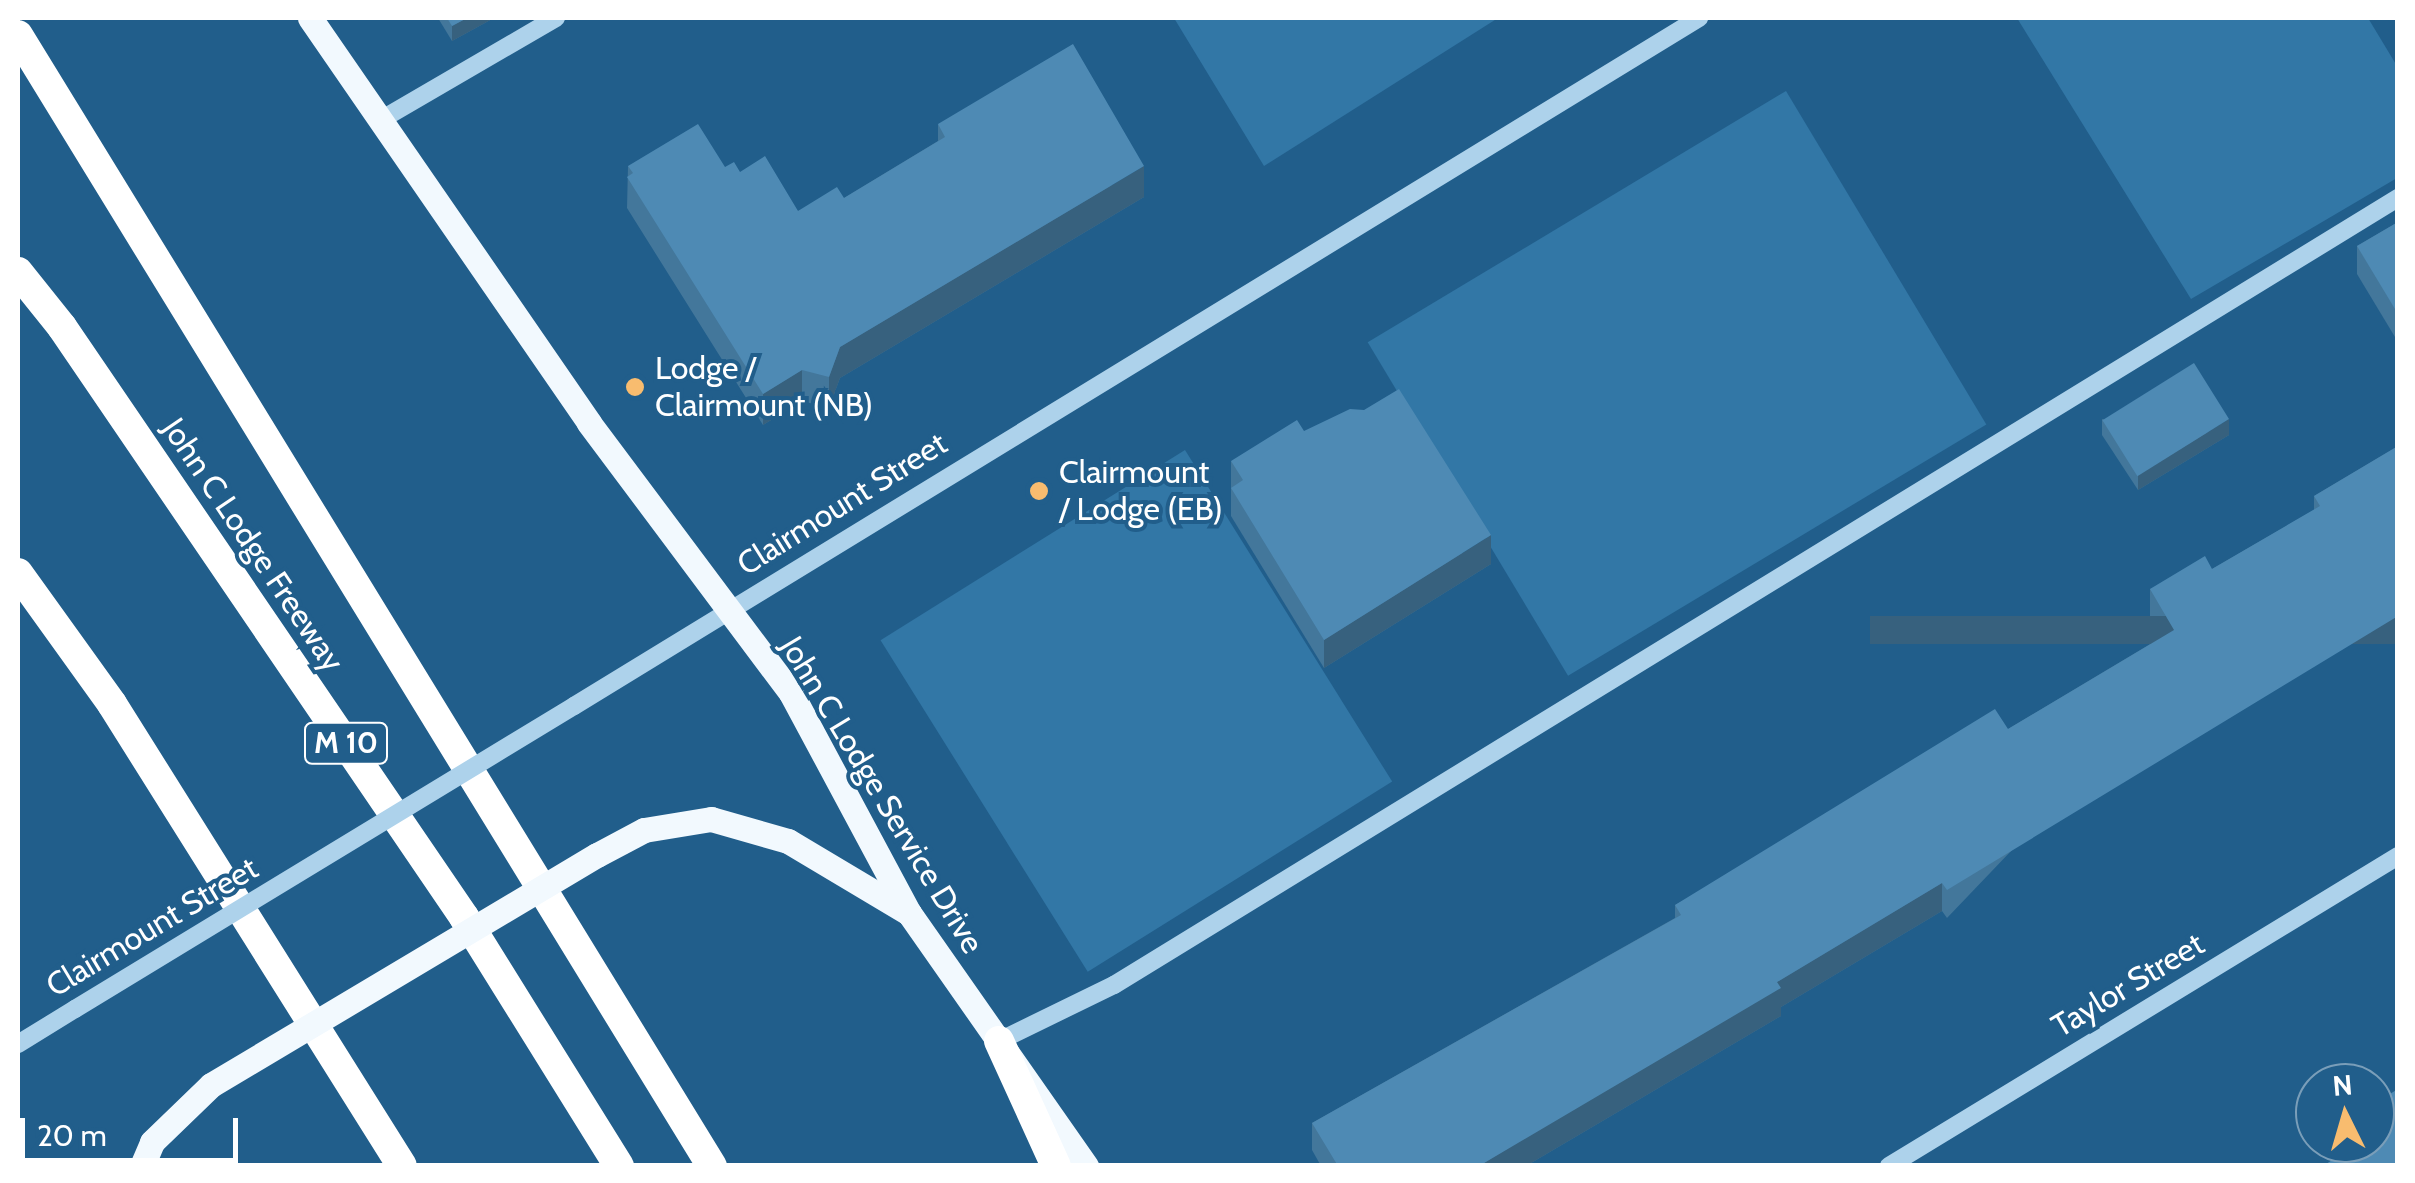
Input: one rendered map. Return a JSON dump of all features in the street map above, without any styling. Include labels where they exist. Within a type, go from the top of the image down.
[{"type":"highway","points":[[18,36],[712,1166]]},
{"type":"highway","name":"John C Lodge Freeway","points":[[18,272],[62,327],[464,916],[620,1166]]},
{"type":"highway","points":[[18,573],[112,704],[402,1166]]},
{"type":"highway","points":[[999,1042],[1056,1166]]},
{"type":"main road","name":"John C Lodge Service Drive","points":[[310,18],[384,118],[589,424],[792,693],[909,913],[1086,1166]]},
{"type":"main road","points":[[142,1166],[152,1142],[211,1085],[644,830],[711,820],[788,841],[909,913]]},
{"type":"street","points":[[384,118],[556,18]]},
{"type":"street","name":"Clairmount Street","points":[[18,1044],[1699,18]]},
{"type":"street","points":[[999,1042],[1114,985],[2398,198]]},
{"type":"street","name":"Taylor Street","points":[[1889,1166],[2398,856]]},
{"type":"shaded area","points":[[1174,18],[1498,18],[1264,166]]},
{"type":"shaded area","points":[[2017,18],[2368,18],[2397,66],[2397,178],[2191,299]]},
{"type":"shaded area","points":[[1786,91],[1986,424],[1568,676],[1368,342]]},
{"type":"shaded area","points":[[1185,450],[1392,782],[1088,972],[881,640]]},
{"type":"building","points":[[447,18],[467,18],[452,26]]},
{"type":"building","points":[[1073,44],[1144,166],[840,347],[829,377],[802,370],[763,394],[627,177],[633,173],[628,166],[698,124],[725,167],[734,162],[740,172],[765,156],[798,211],[837,187],[844,198],[945,137],[938,124]]},
{"type":"building","points":[[2398,222],[2398,314],[2357,246]]},
{"type":"building","points":[[2194,363],[2229,419],[2137,476],[2102,420]]},
{"type":"building","points":[[1399,389],[1491,535],[1324,640],[1231,488],[1243,480],[1231,461],[1297,420],[1304,431],[1350,409],[1364,410]]},
{"type":"building","points":[[2398,446],[2398,616],[1947,890],[1942,883],[1777,982],[1781,988],[1479,1166],[1338,1166],[1312,1123],[1681,915],[1675,905],[1995,709],[2008,729],[2174,630],[2150,589],[2205,556],[2212,569],[2320,506],[2314,496]]},
{"type":"building","points":[[2398,1089],[2398,1166],[2323,1166],[2395,1163]]},
{"type":"place","name":"Lodge / Clairmount (NB)","points":[[635,387]]},
{"type":"place","name":"Clairmount / Lodge (EB)","points":[[1039,491]]}]
